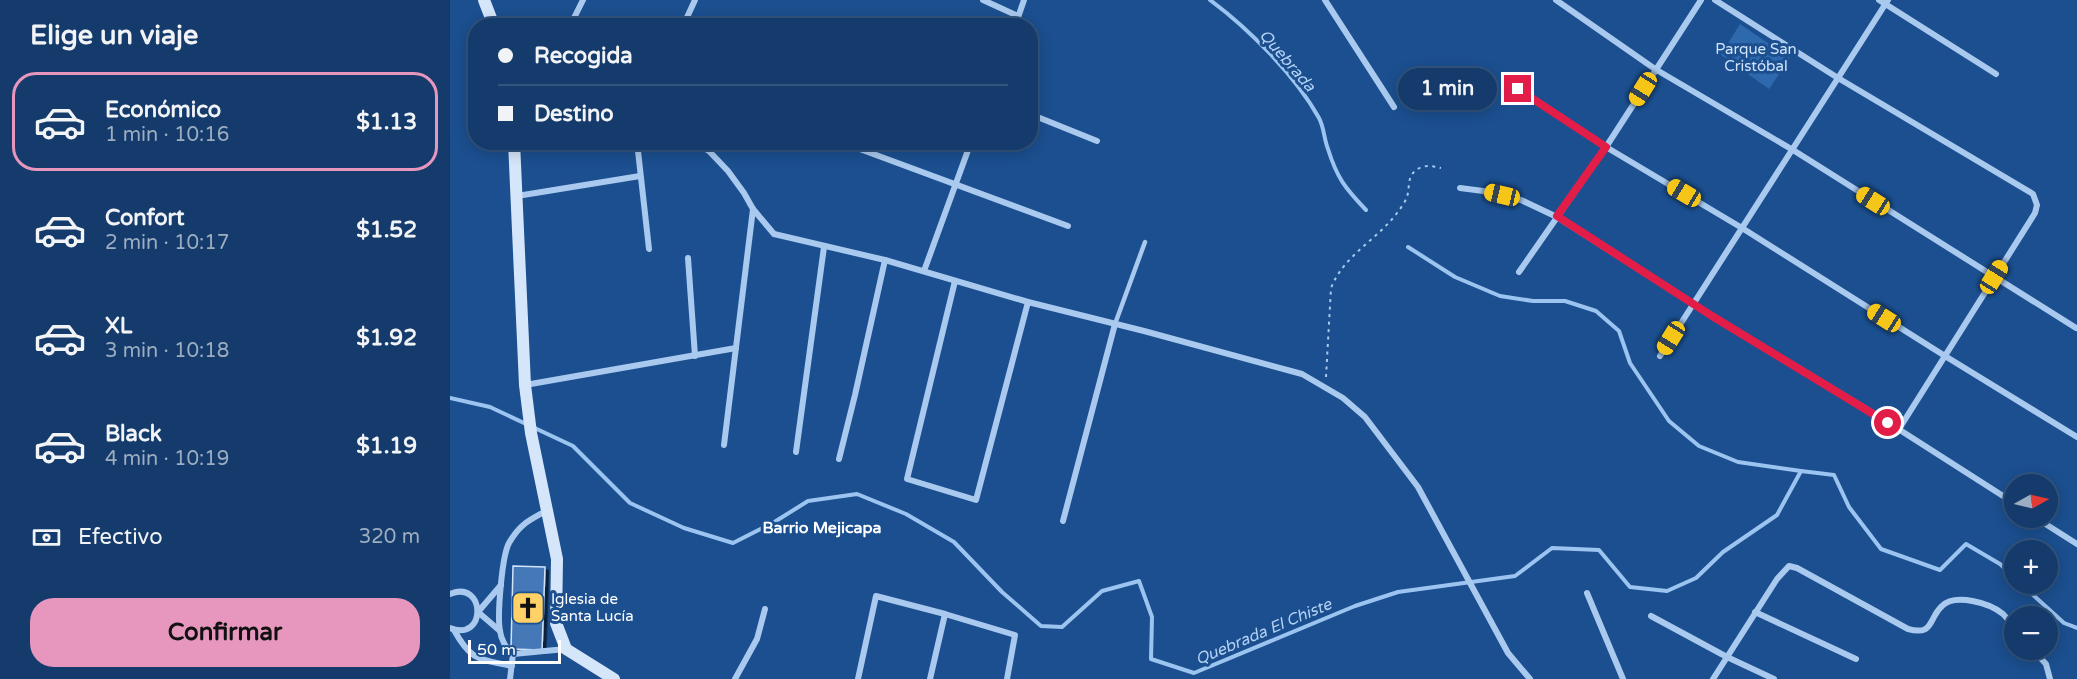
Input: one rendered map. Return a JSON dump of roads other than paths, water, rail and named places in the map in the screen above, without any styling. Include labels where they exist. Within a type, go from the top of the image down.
[{"type":"street","points":[[484,0],[491,18]]},
{"type":"street","points":[[574,18],[583,0]]},
{"type":"street","points":[[687,18],[695,0]]},
{"type":"street","points":[[982,0],[1018,16],[1024,0]]},
{"type":"street","points":[[1325,0],[1394,107]]},
{"type":"street","points":[[1556,0],[1655,69],[1792,150],[2076,328]]},
{"type":"street","points":[[1519,272],[1606,147],[1701,0]]},
{"type":"street","points":[[1715,0],[1839,78],[2033,194],[2037,205],[2035,213],[1899,429]]},
{"type":"street","points":[[1879,0],[1887,2],[1996,74]]},
{"type":"street","points":[[1660,356],[1887,2]]},
{"type":"street","points":[[1518,89],[1606,147],[1742,228],[1944,356],[2077,436]]},
{"type":"street","points":[[1038,117],[1097,141]]},
{"type":"street","points":[[514,150],[525,385],[531,433],[557,559],[556,623],[566,649],[614,679]]},
{"type":"street","points":[[638,150],[650,249]]},
{"type":"street","points":[[706,150],[728,171],[753,209],[774,234],[924,270],[1028,302],[1302,374],[1342,398],[1365,417],[1418,487],[1508,653],[1530,679]]},
{"type":"street","points":[[860,150],[1068,226]]},
{"type":"street","points":[[924,270],[968,150]]},
{"type":"street","points":[[516,196],[640,176]]},
{"type":"street","points":[[1460,188],[1521,200],[1557,216],[1693,304],[1899,429],[2004,497]]},
{"type":"street","points":[[724,446],[753,209]]},
{"type":"street","points":[[796,452],[824,247]]},
{"type":"street","points":[[688,258],[694,356]]},
{"type":"street","points":[[839,459],[885,260]]},
{"type":"street","points":[[955,281],[906,479],[976,500],[1028,302]]},
{"type":"street","points":[[1063,521],[1115,324]]},
{"type":"street","points":[[525,385],[736,348]]},
{"type":"street","points":[[547,510],[522,524],[508,546],[501,585],[500,631],[507,650],[513,654],[566,649]]},
{"type":"street","points":[[2052,528],[2077,544]]},
{"type":"street","points":[[1713,679],[1777,579],[1789,566],[1797,567],[1908,629],[1923,630],[1930,625],[1941,606],[1958,599],[1982,604],[2004,616]]},
{"type":"street","points":[[478,612],[501,585]]},
{"type":"street","points":[[450,594],[461,592],[467,594],[476,603],[478,612],[472,626],[460,631],[452,629]]},
{"type":"street","points":[[1587,593],[1623,679]]},
{"type":"street","points":[[858,679],[876,596],[1015,635],[1007,679]]},
{"type":"street","points":[[735,679],[757,639],[765,609]]},
{"type":"street","points":[[478,612],[500,631]]},
{"type":"street","points":[[1755,612],[1856,659]]},
{"type":"street","points":[[930,679],[945,614]]},
{"type":"street","points":[[1651,616],[1727,657],[1774,679]]},
{"type":"street","points":[[452,629],[466,651],[484,660],[512,666]]},
{"type":"street","points":[[510,679],[513,654]]},
{"type":"street","points":[[2042,660],[2046,664],[2050,679]]},
{"type":"lane","points":[[1115,324],[1145,242]]},
{"type":"waterway","name":"Quebrada","points":[[1210,0],[1270,54],[1309,102],[1321,122],[1338,175],[1366,210]]},
{"type":"waterway","name":"Quebrada","points":[[1408,247],[1455,277],[1500,296],[1533,301],[1565,301],[1596,311],[1619,331],[1630,363],[1669,421],[1699,446],[1738,462],[1801,471]]},
{"type":"waterway","name":"Quebrada El Chiste","points":[[450,398],[490,407],[573,446],[630,503],[684,528],[733,543],[776,521],[808,501],[857,494],[906,514],[954,542],[1002,592],[1041,626],[1062,627],[1102,591],[1139,581],[1152,617],[1151,659],[1194,673],[1355,606],[1398,592],[1515,576],[1552,548],[1599,550],[1630,587],[1667,591],[1696,578],[1723,552],[1777,515],[1801,471],[1834,475],[1849,507],[1881,549],[1940,570],[1966,544],[2004,568]]},
{"type":"waterway","name":"Quebrada El Chiste","points":[[2032,594],[2064,623],[2077,628]]},
{"type":"place","name":"Iglesia de Santa Lucía","points":[[528,608]]},
{"type":"district","name":"Barrio Mejicapa","points":[[822,527]]},
{"type":"park label","name":"Parque San Cristóbal","points":[[1756,58]]}]
